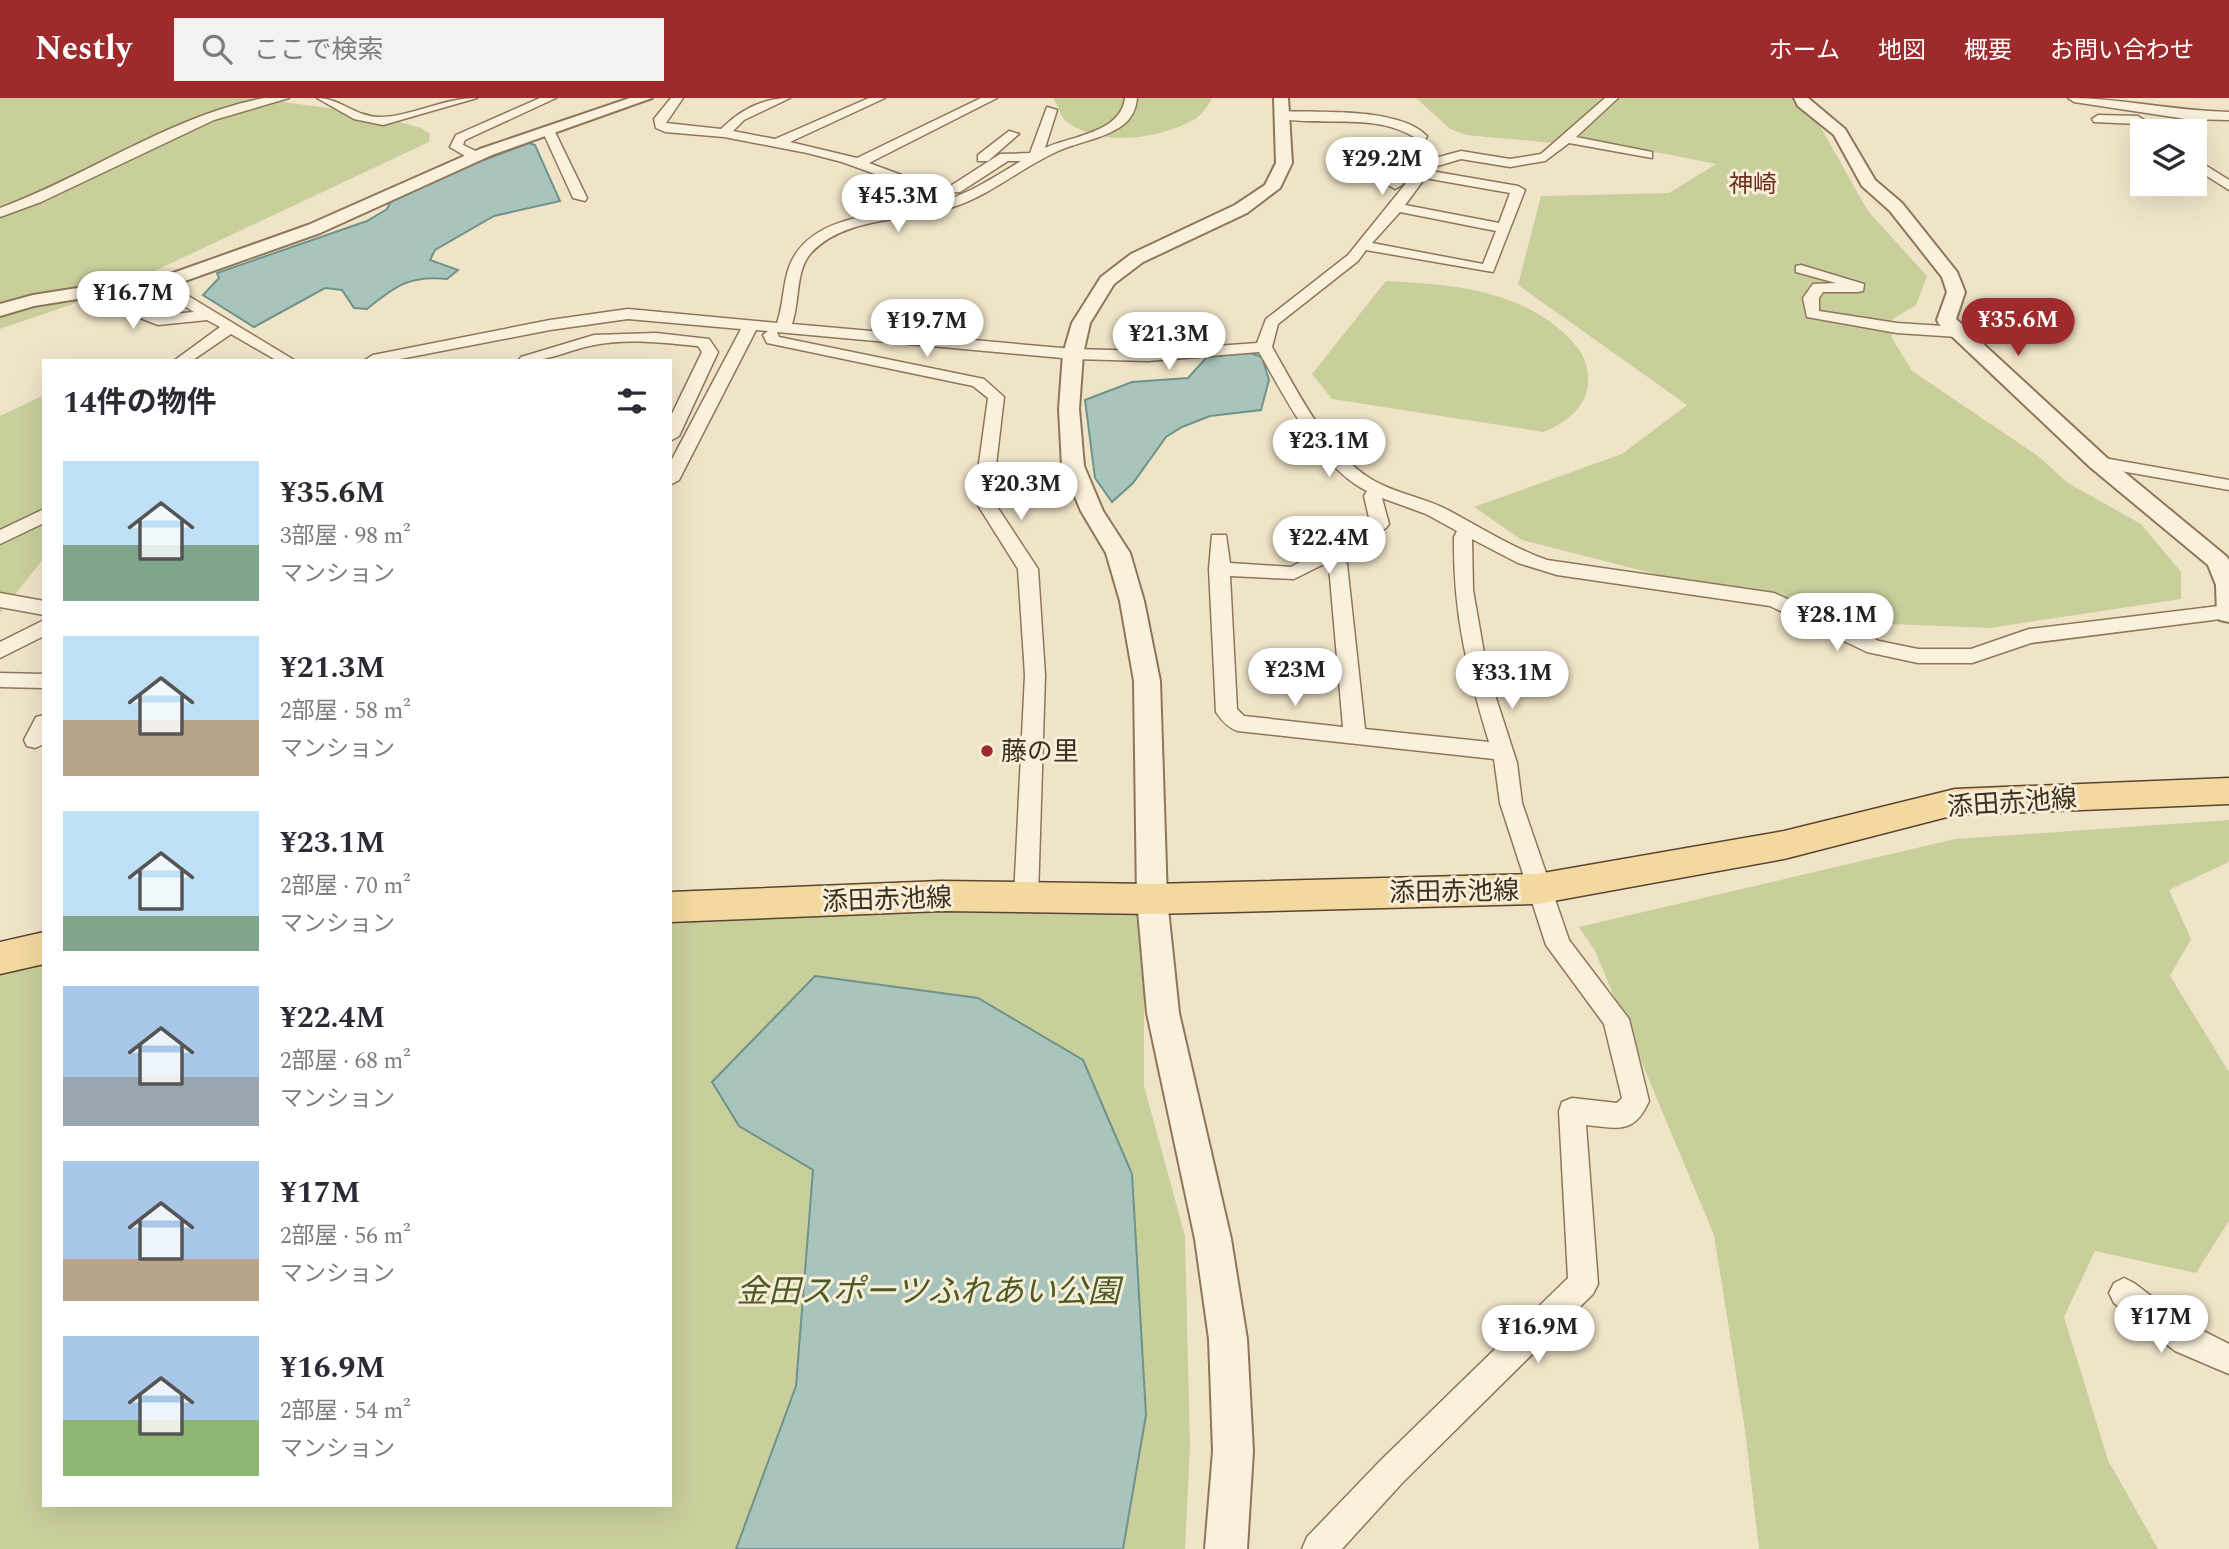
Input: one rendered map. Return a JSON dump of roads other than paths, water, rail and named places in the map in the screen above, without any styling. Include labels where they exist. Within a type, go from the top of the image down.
[{"type":"main road","name":"添田赤池線","points":[[672,907],[942,896],[1152,899],[1537,889],[1784,845],[1955,802],[2229,791]]},
{"type":"main road","points":[[0,958],[42,948]]},
{"type":"street","points":[[0,213],[51,194],[210,115],[251,102],[283,98]]},
{"type":"street","points":[[323,98],[362,120],[371,121],[383,121],[471,98]]},
{"type":"street","points":[[475,156],[456,147],[460,138],[550,98]]},
{"type":"street","points":[[0,310],[33,301],[163,282],[314,229],[475,156],[645,98]]},
{"type":"street","points":[[677,98],[660,119],[660,125],[669,129],[724,133],[779,142],[858,163],[930,190],[955,189],[1005,157],[1035,157]]},
{"type":"street","points":[[724,133],[740,117],[785,98]]},
{"type":"street","points":[[779,142],[879,98]]},
{"type":"street","points":[[858,163],[991,98]]},
{"type":"street","points":[[672,476],[708,410],[767,326],[791,311],[796,262],[819,239],[842,228],[946,205],[974,196],[1035,157],[1116,125],[1131,108],[1131,98]]},
{"type":"street","points":[[1612,98],[1545,157],[1510,163],[1461,155],[1429,164],[1381,227],[1353,258],[1271,322],[1264,347],[1339,462],[1363,483],[1437,511],[1523,561],[1557,569],[1774,600],[1874,647],[1918,656],[1972,656],[2029,636],[2228,613],[2228,585],[2218,561],[2098,462],[1946,320],[1956,292],[1951,276],[1896,207],[1868,183],[1840,132],[1803,103],[1801,98]]},
{"type":"street","points":[[2074,98],[2175,113],[2229,116]]},
{"type":"street","points":[[1226,1549],[1233,1451],[1228,1339],[1213,1239],[1163,1013],[1152,899],[1147,681],[1132,601],[1118,553],[1092,511],[1073,466],[1069,409],[1073,354],[1081,323],[1107,281],[1137,258],[1241,209],[1272,188],[1284,163],[1281,107],[1391,122],[1405,125],[1421,136],[1408,167],[1369,224],[1363,244]]},
{"type":"street","points":[[1035,157],[1051,110]]},
{"type":"street","points":[[2098,119],[2130,120]]},
{"type":"street","points":[[2207,122],[2229,122]]},
{"type":"street","points":[[548,130],[580,198]]},
{"type":"street","points":[[914,184],[949,181],[1013,134]]},
{"type":"street","points":[[1568,139],[1647,156]]},
{"type":"street","points":[[2207,171],[2229,186]]},
{"type":"street","points":[[1363,244],[1488,269],[1518,190],[1421,173]]},
{"type":"street","points":[[1396,207],[1504,228]]},
{"type":"street","points":[[1801,269],[1857,284],[1857,288],[1818,287],[1811,298],[1812,314],[1897,328],[1958,331]]},
{"type":"street","points":[[163,282],[139,306],[140,313],[158,320],[208,315]]},
{"type":"street","points":[[163,282],[166,289],[284,359]]},
{"type":"street","points":[[378,359],[550,325],[628,314],[1073,354],[1148,356],[1264,347]]},
{"type":"street","points":[[767,326],[773,340],[978,382],[996,397],[983,499],[1028,569],[1035,675],[1026,897]]},
{"type":"street","points":[[184,359],[229,328]]},
{"type":"street","points":[[535,359],[575,354],[607,340],[656,338],[703,342],[710,352],[672,432]]},
{"type":"street","points":[[683,409],[708,410]]},
{"type":"street","points":[[2098,462],[2229,485]]},
{"type":"street","points":[[1219,569],[1294,573],[1380,524],[1373,496],[1378,489]]},
{"type":"street","points":[[1,538],[42,516]]},
{"type":"street","points":[[1319,1549],[1392,1471],[1583,1284],[1572,1111],[1623,1116],[1636,1101],[1616,1019],[1558,945],[1537,889],[1511,803],[1502,752],[1477,670],[1463,590],[1463,537],[1468,528]]},
{"type":"street","points":[[1219,539],[1227,712],[1238,723],[1502,752]]},
{"type":"street","points":[[1327,554],[1338,564],[1355,736]]},
{"type":"street","points":[[0,600],[42,608]]},
{"type":"street","points":[[0,651],[42,628]]},
{"type":"street","points":[[0,680],[42,681]]},
{"type":"street","points":[[2124,1293],[2168,1329],[2195,1346],[2229,1359]]},
{"type":"water","points":[[529,143],[535,145],[560,201],[494,216],[435,250],[430,260],[458,270],[447,279],[423,279],[404,284],[367,309],[354,308],[342,290],[325,288],[254,327],[203,295],[219,278],[217,273],[367,221],[387,209],[391,201],[436,178]]},
{"type":"water","points":[[1250,353],[1262,357],[1269,380],[1261,410],[1210,416],[1182,427],[1166,437],[1133,483],[1112,502],[1095,478],[1085,400],[1132,382],[1188,378],[1207,357]]},
{"type":"water","points":[[815,976],[978,998],[1083,1060],[1132,1174],[1146,1415],[1123,1549],[736,1549],[796,1386],[813,1170],[739,1126],[712,1082]]},
{"type":"place","name":"藤の里","points":[[987,751]]},
{"type":"district","name":"神崎","points":[[1753,184]]},
{"type":"park label","name":"金田スポーツふれあい公園","points":[[928,1291]]}]
